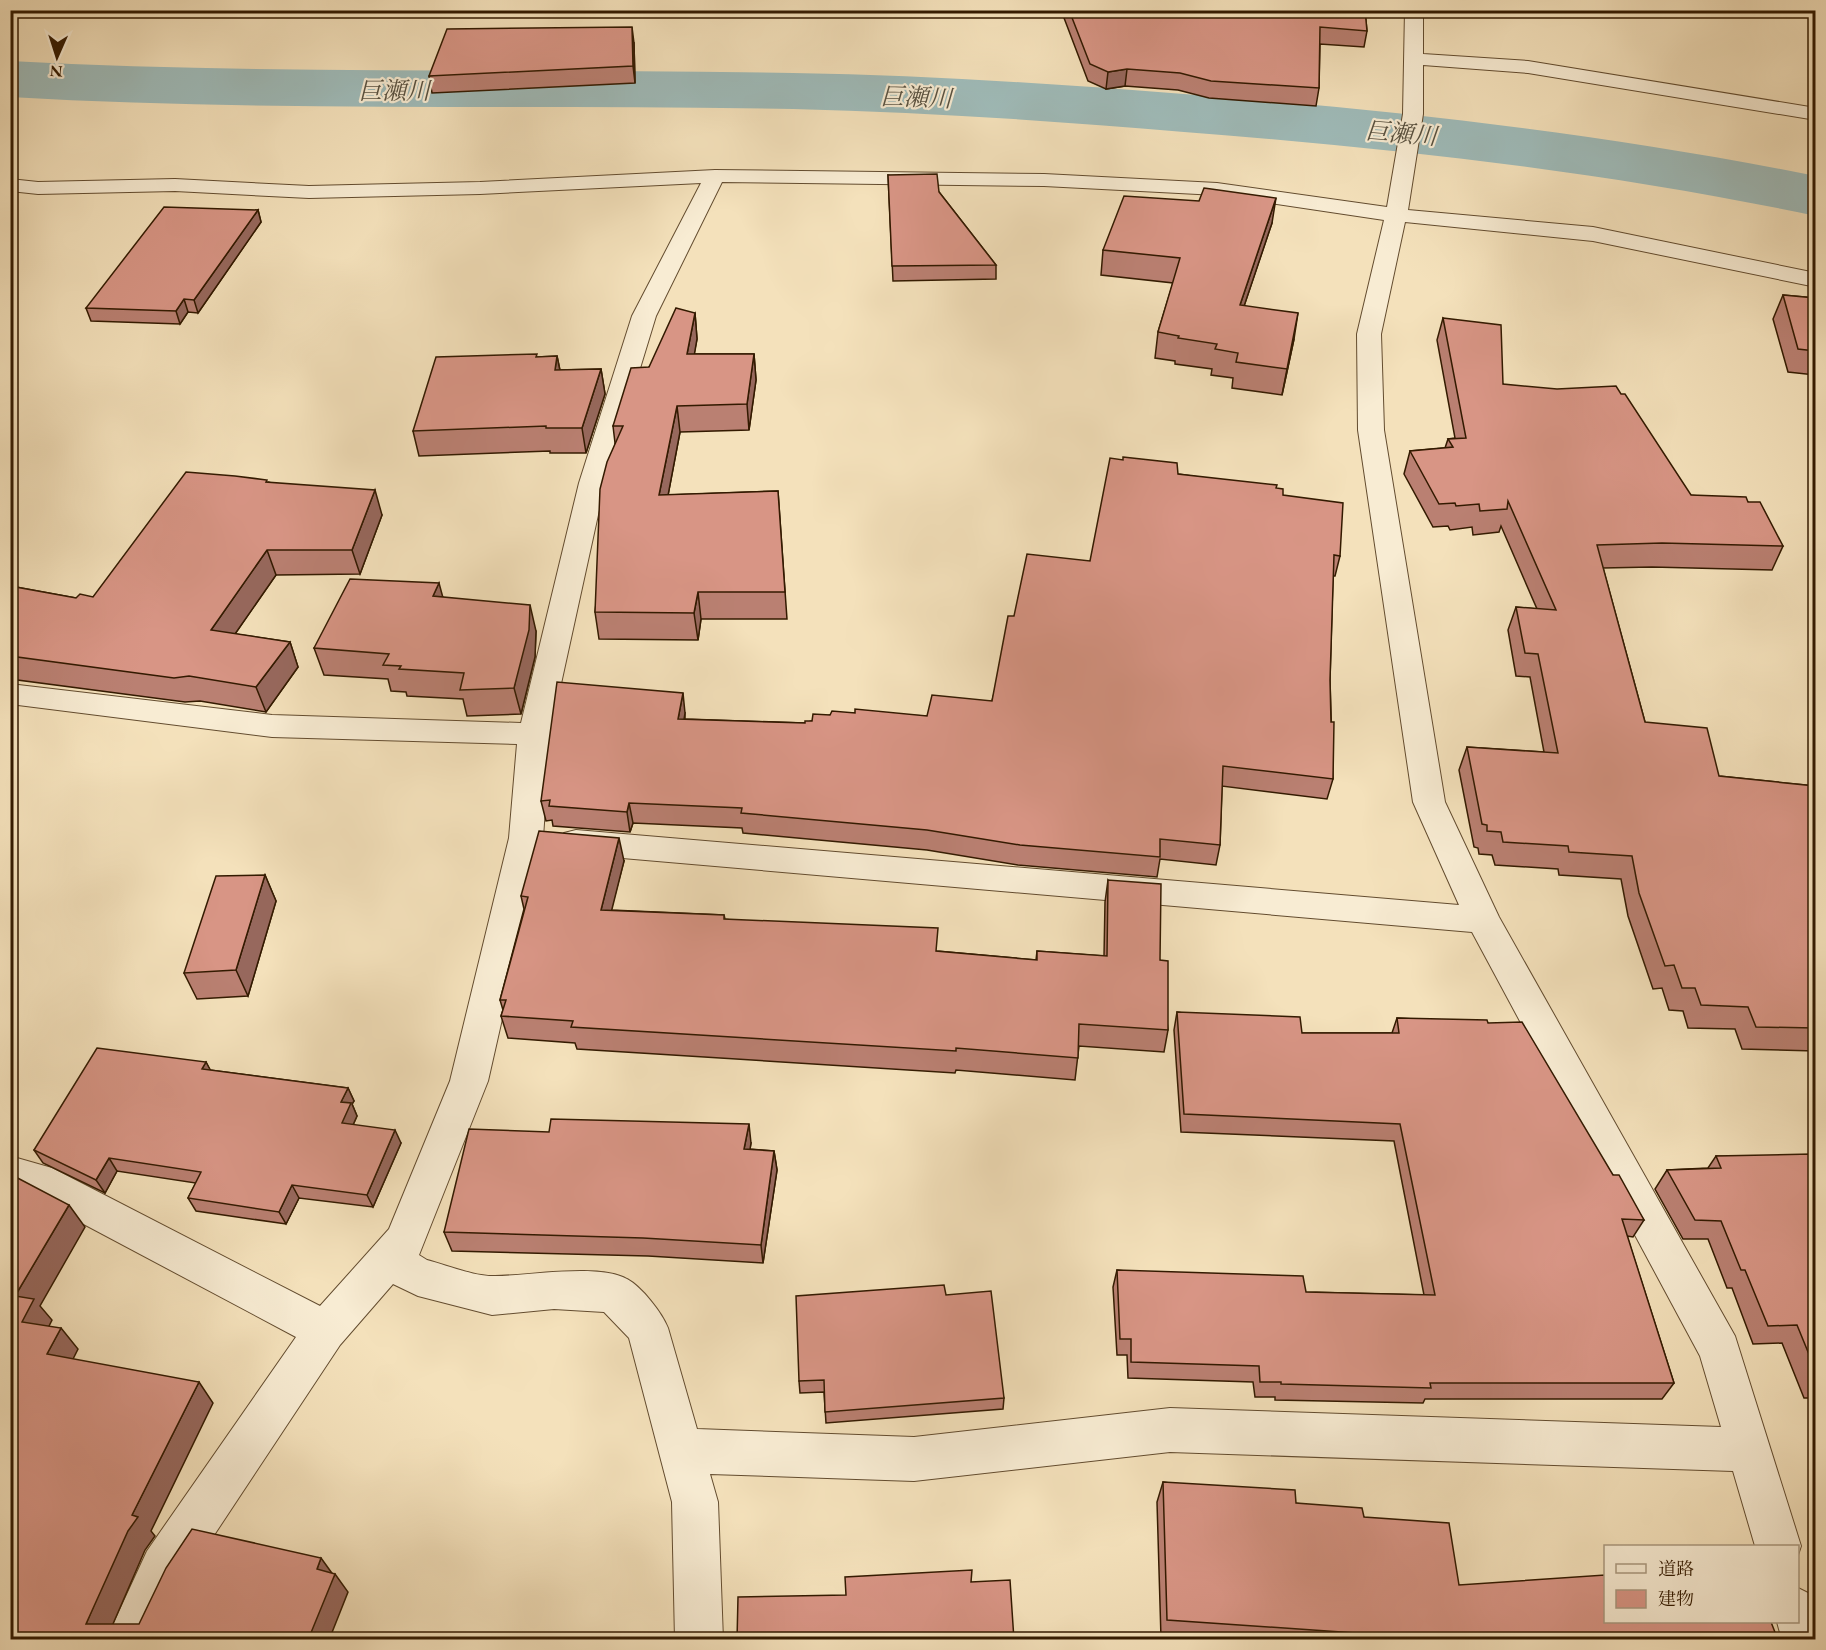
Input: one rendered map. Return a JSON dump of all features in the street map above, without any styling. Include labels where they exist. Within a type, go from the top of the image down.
[{"type":"street","points":[[1414,10],[1413,114],[1396,215],[1369,334],[1371,430],[1429,802],[1483,920],[1720,1350],[1778,1545]]},
{"type":"street","points":[[1414,59],[1528,67],[1815,114]]},
{"type":"street","points":[[130,1640],[164,1568],[325,1330],[405,1241],[468,1081],[526,838],[534,734],[592,483],[644,316],[715,176]]},
{"type":"street","points":[[10,185],[38,188],[175,185],[309,192],[480,188],[715,176],[1044,180],[1217,189],[1396,215],[1593,234],[1815,280]]},
{"type":"street","points":[[10,694],[272,726],[534,734]]},
{"type":"street","points":[[526,838],[1483,920]]},
{"type":"street","points":[[10,1173],[38,1180],[325,1330]]},
{"type":"street","points":[[388,1259],[418,1277],[492,1296],[554,1290],[614,1293],[647,1328],[695,1502],[699,1640]]},
{"type":"street","points":[[682,1451],[914,1459],[1170,1430],[1749,1450]]},
{"type":"street","points":[[1799,1618],[1806,1640]]},
{"type":"building","points":[[1069,10],[1365,10],[1367,31],[1320,27],[1319,88],[1211,81],[1180,73],[1127,69],[1108,72],[1090,64]]},
{"type":"building","points":[[632,27],[633,66],[429,76],[447,29]]},
{"type":"building","points":[[937,174],[939,192],[996,265],[892,266],[888,175]]},
{"type":"building","points":[[1204,188],[1276,198],[1240,305],[1298,313],[1287,369],[1236,362],[1238,353],[1215,349],[1217,344],[1178,338],[1179,336],[1158,332],[1180,258],[1103,250],[1124,196],[1199,201]]},
{"type":"building","points":[[164,207],[258,210],[194,300],[184,299],[176,311],[86,308]]},
{"type":"building","points":[[1783,295],[1815,298],[1815,351],[1798,349]]},
{"type":"building","points":[[676,308],[695,313],[687,354],[754,354],[747,404],[677,406],[659,495],[778,491],[785,592],[698,592],[694,613],[595,612],[600,489],[607,462],[623,426],[613,426],[631,368],[649,367]]},
{"type":"building","points":[[1443,318],[1501,325],[1503,384],[1557,389],[1616,386],[1621,394],[1625,394],[1691,495],[1746,497],[1748,502],[1760,502],[1783,546],[1662,543],[1597,545],[1645,722],[1707,728],[1719,776],[1815,786],[1815,1028],[1756,1027],[1748,1007],[1701,1005],[1695,988],[1682,988],[1674,965],[1665,966],[1639,893],[1632,856],[1569,852],[1568,846],[1503,842],[1501,832],[1487,831],[1487,825],[1482,824],[1467,747],[1558,753],[1538,654],[1525,653],[1516,607],[1556,610],[1508,501],[1507,509],[1480,511],[1479,504],[1456,506],[1455,503],[1439,504],[1410,451],[1453,447],[1448,439],[1466,438]]},
{"type":"building","points":[[537,354],[536,357],[557,356],[555,370],[601,369],[582,428],[546,428],[546,426],[413,431],[436,357]]},
{"type":"building","points":[[1123,457],[1177,463],[1178,474],[1277,485],[1276,488],[1283,489],[1283,495],[1343,503],[1340,556],[1334,555],[1330,680],[1331,722],[1334,722],[1333,779],[1223,766],[1220,845],[1160,839],[1160,857],[1020,845],[927,830],[741,813],[742,808],[629,803],[627,812],[549,806],[550,800],[541,801],[557,682],[683,693],[678,719],[805,723],[805,721],[812,721],[813,714],[830,715],[832,711],[855,713],[855,709],[927,716],[932,695],[992,701],[1008,616],[1014,616],[1027,554],[1090,561],[1110,458],[1123,460]]},
{"type":"building","points":[[186,472],[267,480],[266,482],[375,490],[352,550],[267,550],[211,630],[290,642],[256,687],[189,676],[174,678],[10,656],[10,586],[76,598],[80,594],[93,597]]},
{"type":"building","points":[[350,579],[439,583],[433,596],[530,605],[529,630],[514,688],[460,690],[464,673],[399,669],[401,666],[383,665],[389,654],[314,648]]},
{"type":"building","points":[[539,831],[619,838],[601,910],[724,915],[724,919],[938,928],[936,951],[1037,960],[1037,951],[1107,956],[1108,880],[1161,884],[1160,960],[1168,961],[1168,1030],[1079,1024],[1078,1058],[956,1048],[956,1051],[571,1027],[573,1021],[501,1016],[506,1000],[500,1000],[528,897],[521,896]]},
{"type":"building","points":[[265,875],[236,970],[184,973],[216,876]]},
{"type":"building","points":[[1177,1012],[1300,1017],[1302,1033],[1399,1033],[1397,1018],[1487,1020],[1488,1023],[1522,1022],[1613,1175],[1619,1175],[1644,1220],[1622,1219],[1674,1383],[1430,1383],[1431,1388],[1281,1384],[1281,1382],[1260,1382],[1259,1366],[1131,1362],[1131,1339],[1120,1339],[1117,1270],[1303,1276],[1306,1292],[1435,1295],[1400,1124],[1184,1114]]},
{"type":"building","points":[[97,1048],[206,1062],[202,1069],[348,1088],[341,1102],[351,1103],[342,1123],[395,1130],[367,1195],[292,1185],[279,1212],[188,1198],[201,1172],[109,1158],[96,1180],[34,1150]]},
{"type":"building","points":[[551,1119],[749,1124],[744,1149],[774,1151],[761,1245],[643,1238],[444,1232],[469,1129],[549,1132]]},
{"type":"building","points":[[1812,1154],[1815,1161],[1815,1369],[1797,1325],[1768,1326],[1745,1270],[1741,1270],[1721,1221],[1695,1220],[1667,1170],[1721,1168],[1716,1156]]},
{"type":"building","points":[[10,1174],[69,1205],[15,1296],[34,1299],[22,1322],[61,1328],[47,1354],[199,1382],[132,1515],[138,1517],[128,1531],[86,1624],[139,1624],[166,1568],[192,1529],[321,1558],[317,1569],[335,1574],[308,1640],[10,1640]]},
{"type":"building","points":[[944,1285],[946,1295],[991,1291],[1004,1398],[825,1412],[824,1380],[799,1381],[796,1296]]},
{"type":"building","points":[[1163,1482],[1295,1490],[1296,1503],[1362,1508],[1364,1517],[1449,1523],[1459,1585],[1604,1575],[1604,1623],[1771,1623],[1778,1640],[1409,1640],[1384,1638],[1384,1635],[1167,1620]]},
{"type":"building","points":[[972,1570],[971,1582],[1010,1580],[1014,1640],[737,1640],[738,1597],[846,1595],[845,1577]]},
{"type":"waterway","name":"巨瀬川","points":[[10,79],[206,88],[793,91],[898,94],[1055,103],[1211,115],[1515,145],[1666,167],[1816,196]]}]
